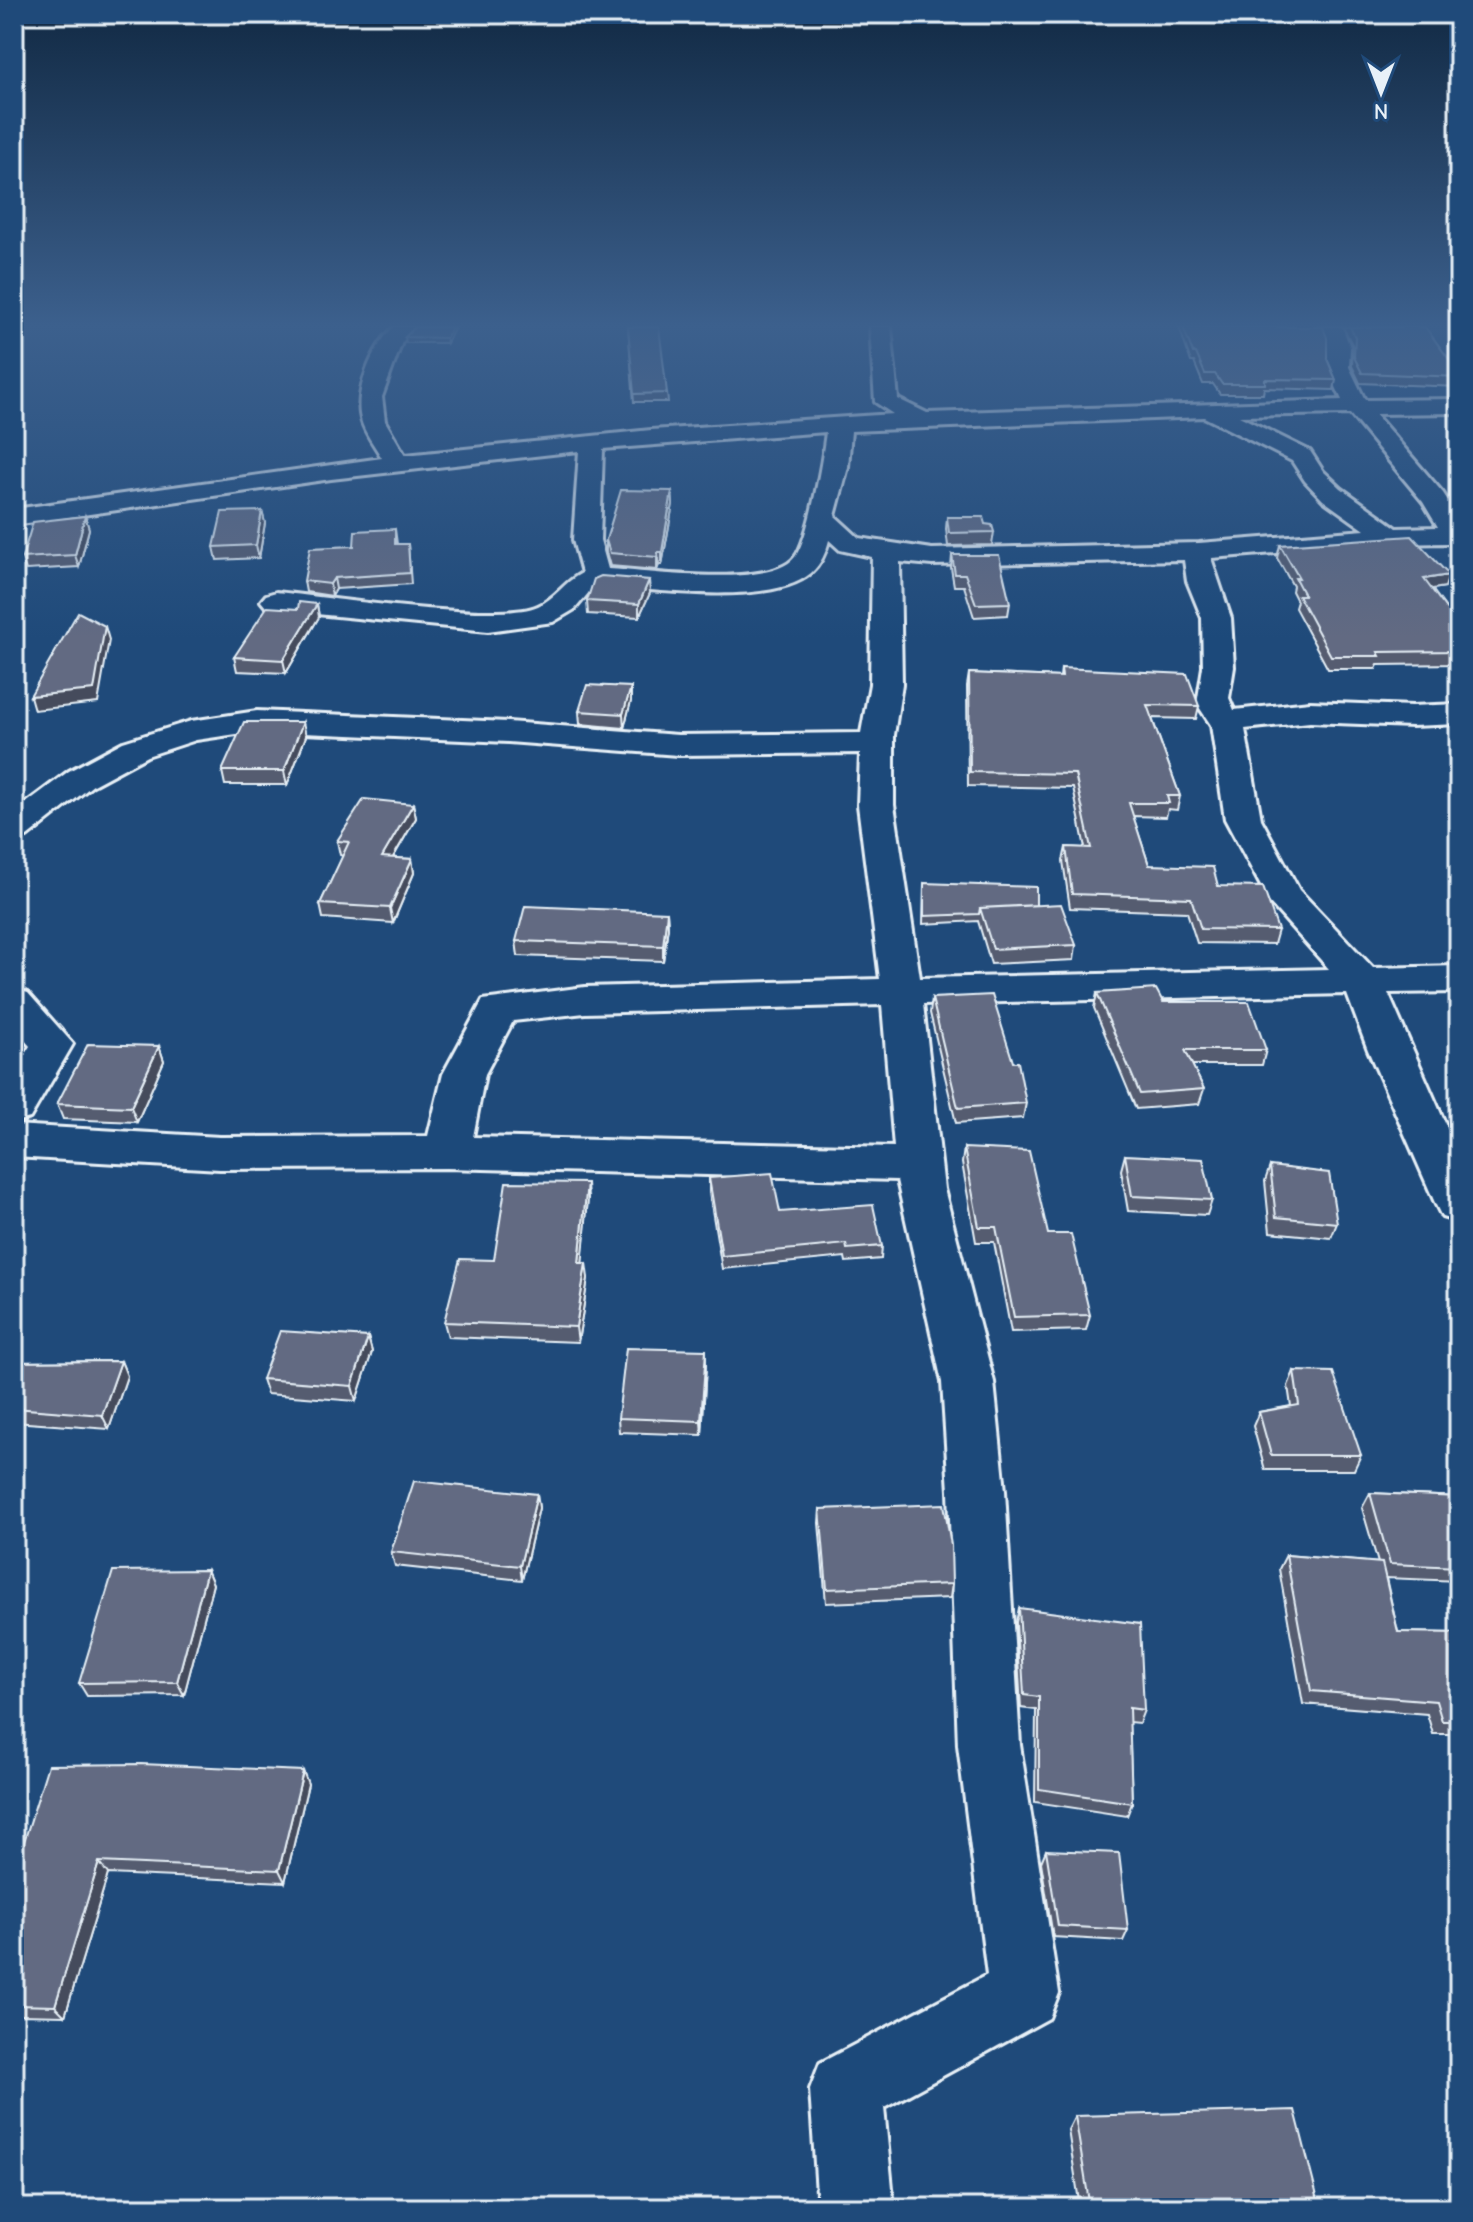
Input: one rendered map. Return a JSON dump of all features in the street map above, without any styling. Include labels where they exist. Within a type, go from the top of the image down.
[{"type":"street","points":[[379,431],[398,464]]},
{"type":"street","points":[[14,517],[398,464],[590,443],[770,431]]},
{"type":"street","points":[[276,601],[488,622],[543,616],[565,603],[580,585],[597,577],[724,585],[773,579],[797,571],[812,554],[835,467],[839,431]]},
{"type":"street","points":[[1270,431],[1311,444]]},
{"type":"street","points":[[1311,444],[1324,431]]},
{"type":"street","points":[[1370,431],[1434,499],[1458,537]]},
{"type":"street","points":[[590,443],[593,459],[585,519],[587,554],[597,577]]},
{"type":"street","points":[[1311,444],[1314,476],[1332,494],[1391,536]]},
{"type":"street","points":[[821,518],[850,544],[932,557],[1199,551],[1391,536],[1458,537]]},
{"type":"street","points":[[1199,551],[1198,574],[1218,623],[1218,672],[1211,690],[1215,709],[1227,721],[1243,819],[1283,895],[1363,982],[1389,1050],[1459,1205]]},
{"type":"street","points":[[856,2208],[846,2089],[1024,1993],[989,1745],[977,1491],[968,1382],[921,1189],[895,933],[876,805],[877,743],[886,684],[886,552]]},
{"type":"street","points":[[1227,721],[1310,712],[1412,716],[1459,714]]},
{"type":"street","points":[[14,829],[81,778],[135,749],[191,731],[257,721],[508,732],[678,745],[877,743]]},
{"type":"street","points":[[447,1152],[464,1074],[498,1009],[585,1000],[1459,979]]},
{"type":"street","points":[[14,1002],[52,1044],[14,1107]]},
{"type":"street","points":[[14,1141],[220,1153],[447,1152],[918,1164]]},
{"type":"building","points":[[621,490],[672,491],[662,552],[658,552],[657,557],[610,553],[606,540]]},
{"type":"building","points":[[262,511],[256,545],[214,547],[222,512]]},
{"type":"building","points":[[85,516],[75,555],[22,558],[33,522]]},
{"type":"building","points":[[947,517],[983,517],[985,524],[992,525],[994,532],[949,533]]},
{"type":"building","points":[[395,529],[395,544],[408,544],[410,573],[334,578],[330,584],[304,581],[310,548],[354,546],[355,531]]},
{"type":"building","points":[[1412,536],[1449,575],[1424,579],[1459,626],[1459,651],[1331,656],[1298,595],[1304,595],[1295,578],[1299,578],[1280,545]]},
{"type":"building","points":[[952,555],[999,555],[1010,603],[976,604],[965,574],[955,574]]},
{"type":"building","points":[[601,576],[649,580],[639,604],[587,601],[594,579]]},
{"type":"building","points":[[299,602],[317,604],[283,660],[234,657],[267,607],[298,609]]},
{"type":"building","points":[[78,612],[105,626],[94,690],[30,696]]},
{"type":"building","points":[[1061,668],[1187,674],[1199,706],[1147,705],[1180,796],[1167,796],[1169,803],[1129,803],[1149,865],[1213,867],[1218,886],[1263,887],[1278,930],[1201,929],[1191,898],[1072,894],[1066,847],[1091,848],[1075,774],[970,772],[969,673],[1062,677]]},
{"type":"building","points":[[587,685],[631,687],[623,714],[579,711]]},
{"type":"building","points":[[244,722],[303,722],[284,771],[222,771]]},
{"type":"building","points":[[364,799],[413,804],[382,857],[412,859],[390,908],[320,904],[349,842],[337,841]]},
{"type":"building","points":[[924,883],[1036,887],[1036,905],[980,908],[979,914],[924,916]]},
{"type":"building","points":[[1061,904],[1076,945],[993,949],[980,908]]},
{"type":"building","points":[[525,906],[667,912],[663,946],[516,941]]},
{"type":"building","points":[[1156,989],[1163,1002],[1249,1002],[1266,1050],[1185,1050],[1204,1089],[1140,1094],[1097,993]]},
{"type":"building","points":[[992,995],[1013,1062],[1018,1062],[1026,1103],[958,1108],[932,998]]},
{"type":"building","points":[[88,1044],[159,1046],[131,1107],[57,1104]]},
{"type":"building","points":[[964,1148],[1029,1151],[1048,1234],[1071,1234],[1090,1315],[1014,1317],[996,1227],[979,1227]]},
{"type":"building","points":[[1125,1155],[1203,1159],[1212,1200],[1132,1196]]},
{"type":"building","points":[[1270,1166],[1329,1173],[1337,1223],[1276,1217]]},
{"type":"building","points":[[772,1173],[780,1212],[873,1205],[882,1246],[847,1249],[846,1244],[722,1256],[709,1178]]},
{"type":"building","points":[[506,1182],[587,1183],[579,1263],[586,1263],[576,1327],[444,1322],[460,1259],[494,1260]]},
{"type":"building","points":[[280,1331],[368,1337],[352,1386],[262,1379]]},
{"type":"building","points":[[626,1348],[706,1350],[701,1421],[618,1418]]},
{"type":"building","points":[[121,1361],[102,1415],[14,1408],[14,1362]]},
{"type":"building","points":[[1294,1371],[1333,1372],[1361,1455],[1271,1455],[1259,1412],[1299,1405]]},
{"type":"building","points":[[414,1481],[537,1494],[520,1566],[391,1552]]},
{"type":"building","points":[[1370,1493],[1459,1497],[1459,1567],[1390,1564]]},
{"type":"building","points":[[944,1504],[951,1545],[952,1584],[827,1589],[820,1509]]},
{"type":"building","points":[[1286,1555],[1382,1563],[1398,1632],[1459,1633],[1459,1721],[1442,1721],[1436,1701],[1311,1691]]},
{"type":"building","points":[[207,1570],[177,1682],[79,1683],[113,1571]]},
{"type":"building","points":[[1019,1608],[1140,1624],[1144,1710],[1129,1708],[1132,1803],[1039,1789],[1039,1697],[1024,1695]]},
{"type":"building","points":[[141,1764],[303,1771],[279,1870],[99,1862],[55,2006],[14,2005],[14,1874],[48,1765]]},
{"type":"building","points":[[1046,1850],[1119,1853],[1128,1930],[1058,1926]]},
{"type":"building","points":[[1295,2110],[1320,2208],[1090,2208],[1075,2116]]}]
